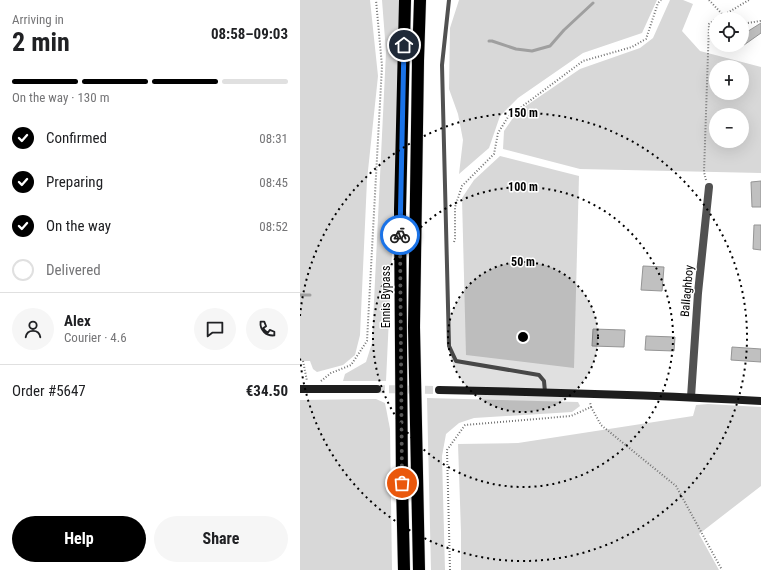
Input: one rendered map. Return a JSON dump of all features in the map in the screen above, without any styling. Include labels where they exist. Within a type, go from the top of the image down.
[{"type":"highway","name":"Ennis Bypass","points":[[404,570],[400,210],[405,0]]},
{"type":"highway","points":[[419,570],[414,327],[420,0]]},
{"type":"main road","points":[[300,389],[377,389]]},
{"type":"main road","points":[[439,390],[589,393],[761,401]]},
{"type":"street","name":"Ballaghboy","points":[[691,397],[698,293],[709,187]]},
{"type":"lane","points":[[449,0],[442,65],[449,346],[456,361],[539,375],[544,381],[545,392]]},
{"type":"path","points":[[303,361],[309,389],[331,373],[351,365],[368,341],[382,66],[376,0]]},
{"type":"path","points":[[447,255],[455,239],[455,207],[462,186],[494,154],[498,133],[508,117],[582,61],[632,47],[646,39],[660,0]]},
{"type":"path","points":[[709,0],[719,12]]},
{"type":"path","points":[[727,12],[748,0]]},
{"type":"path","points":[[749,23],[761,21]]},
{"type":"path","points":[[709,23],[704,172],[709,187]]},
{"type":"path","points":[[589,393],[591,407],[601,425],[676,486],[722,570]]},
{"type":"path","points":[[450,570],[447,450],[465,425],[571,416],[591,407]]},
{"type":"shaded area","points":[[300,0],[370,0],[378,76],[367,180],[360,335],[355,355],[343,365],[317,372],[313,369],[310,361],[300,361]]},
{"type":"shaded area","points":[[382,0],[404,0],[386,381],[343,381],[345,374],[366,362],[372,343],[386,52]]},
{"type":"shaded area","points":[[459,0],[657,0],[642,33],[583,53],[518,98],[500,116],[489,148],[459,174],[463,140],[458,114],[449,89],[450,28]]},
{"type":"shaded area","points":[[670,0],[683,0],[693,4],[682,31],[700,51],[734,60],[709,60],[709,100],[749,100],[749,64],[761,67],[761,173],[580,169],[503,149],[504,131],[517,112],[580,69],[640,48],[653,38]]},
{"type":"shaded area","points":[[500,156],[579,176],[574,368],[466,355],[462,198],[474,180]]},
{"type":"shaded area","points":[[427,398],[578,402],[580,406],[572,412],[474,418],[459,423],[446,434],[442,456],[445,570],[431,570]]},
{"type":"shaded area","points":[[376,399],[385,403],[390,429],[392,570],[300,570],[300,400]]},
{"type":"shaded area","points":[[708,404],[761,407],[761,486],[699,534],[719,570],[461,570],[458,444],[518,443],[693,416],[696,405]]},
{"type":"building","points":[[761,23],[761,33],[749,41],[749,31]]},
{"type":"building","points":[[761,181],[761,207],[752,207],[751,182]]},
{"type":"building","points":[[754,225],[761,225],[761,250],[753,249]]},
{"type":"building","points":[[643,266],[664,267],[662,291],[641,290]]},
{"type":"building","points":[[593,329],[625,330],[624,347],[592,346]]},
{"type":"building","points":[[646,336],[675,337],[674,351],[645,350]]},
{"type":"building","points":[[732,347],[761,349],[761,362],[731,360]]},
{"type":"waterway","points":[[489,41],[516,49],[532,51],[550,46],[564,30],[593,3]]},
{"type":"waterway","points":[[300,295],[310,295]]},
{"type":"tunnel","points":[[377,389],[439,390]]},
{"type":"way so far","points":[[400,235],[402,483]]},
{"type":"route","points":[[400,235],[404,45]]}]
